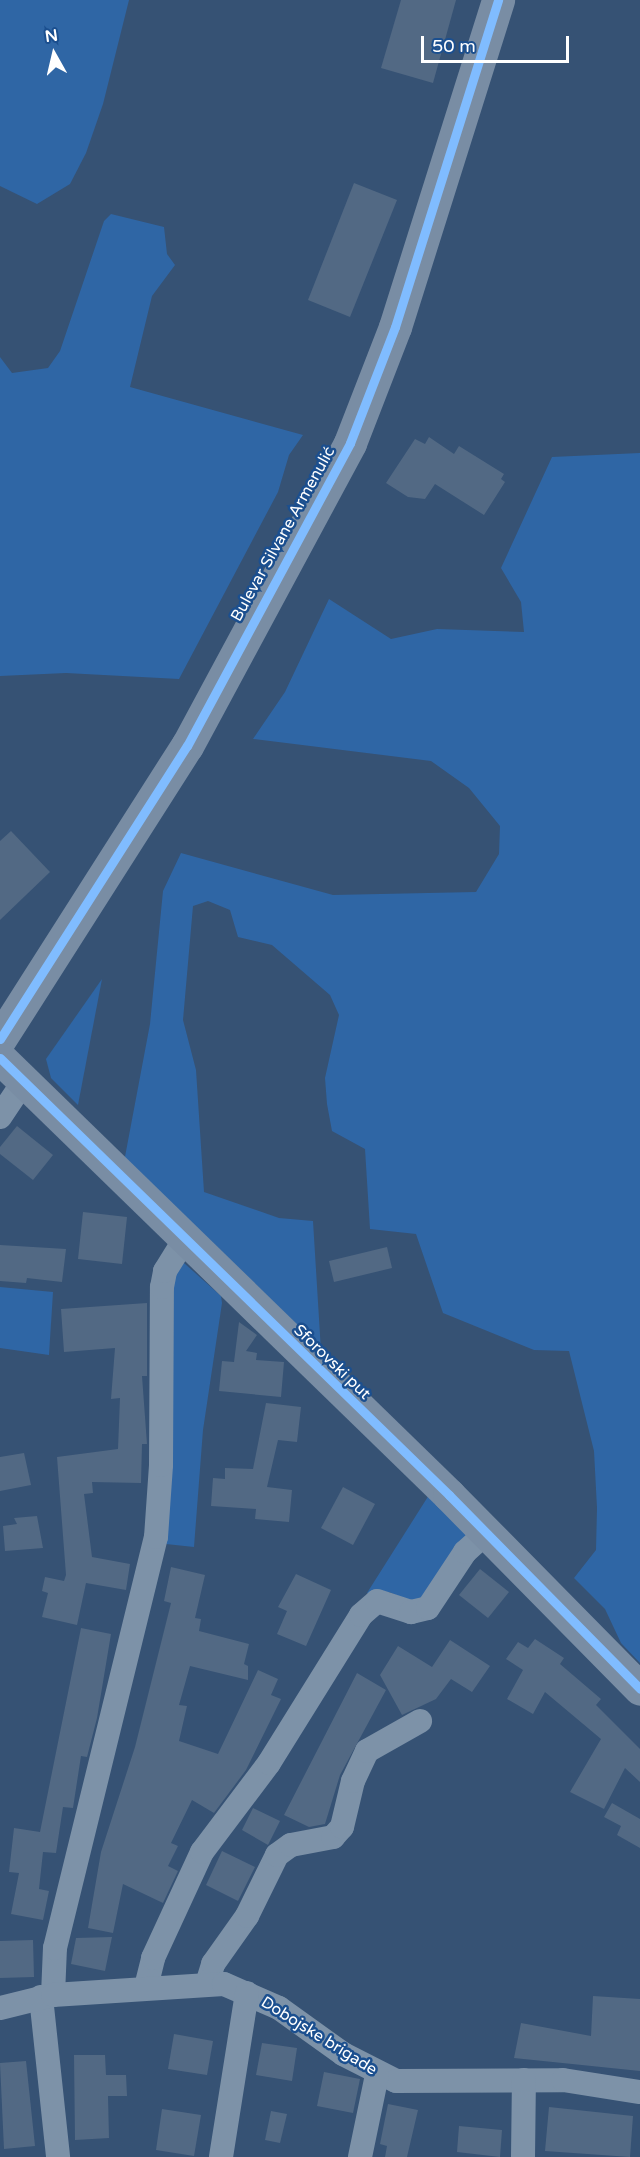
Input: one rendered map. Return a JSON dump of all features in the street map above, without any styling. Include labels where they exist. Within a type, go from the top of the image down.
[{"type":"street","name":"Bulevar Silvane Armenulić","points":[[0,1040],[187,746],[350,443],[395,327],[498,0]]},
{"type":"street","name":"Sforovski put","points":[[0,1058],[640,1689]]},
{"type":"street","points":[[0,1117],[24,1080]]},
{"type":"street","points":[[58,2157],[47,1996],[55,1948],[156,1537],[162,1466],[162,1287],[165,1271],[184,1240]]},
{"type":"street","points":[[146,1987],[153,1959],[202,1852],[269,1763],[361,1615],[377,1601],[411,1612],[428,1608],[465,1552],[485,1534]]},
{"type":"street","points":[[207,1984],[213,1964],[247,1916],[277,1855],[291,1845],[333,1837],[342,1827],[353,1781],[367,1751],[420,1721]]},
{"type":"street","name":"Dobojske brigade","points":[[0,2008],[47,1996],[207,1984],[247,1993],[279,2008],[377,2074],[419,2082],[524,2080],[585,2082],[640,2092]]},
{"type":"street","points":[[220,2157],[247,1993]]},
{"type":"street","points":[[360,2157],[377,2074]]},
{"type":"street","points":[[523,2157],[524,2080]]},
{"type":"shaded area","points":[[0,0],[129,0],[103,104],[86,153],[70,184],[37,204],[0,186]]},
{"type":"shaded area","points":[[111,214],[164,227],[167,254],[175,265],[152,296],[130,387],[303,435],[289,455],[278,492],[179,679],[66,673],[0,676],[0,357],[12,373],[48,368],[60,351],[104,221]]},
{"type":"shaded area","points":[[640,453],[640,1663],[621,1643],[605,1609],[574,1578],[596,1550],[597,1508],[594,1451],[569,1351],[534,1350],[443,1313],[416,1234],[370,1229],[365,1149],[332,1131],[327,1104],[325,1078],[339,1015],[330,995],[272,945],[238,937],[230,910],[208,901],[193,906],[183,1020],[196,1070],[204,1192],[279,1218],[313,1221],[321,1351],[124,1162],[150,1024],[163,891],[181,853],[333,895],[476,892],[499,854],[500,826],[469,788],[431,761],[253,739],[285,692],[329,599],[391,639],[437,629],[524,632],[521,602],[501,568],[552,457]]},
{"type":"shaded area","points":[[102,979],[78,1105],[51,1078],[46,1059]]},
{"type":"shaded area","points":[[184,1263],[221,1296],[222,1303],[203,1430],[194,1547],[166,1544],[170,1279]]},
{"type":"shaded area","points":[[0,1287],[53,1292],[49,1355],[0,1348]]},
{"type":"shaded area","points":[[429,1495],[470,1532],[418,1604],[389,1592],[367,1593]]},
{"type":"building","points":[[401,0],[456,0],[433,83],[381,68]]},
{"type":"building","points":[[354,183],[397,200],[350,317],[308,300]]},
{"type":"building","points":[[429,437],[454,454],[459,446],[504,474],[501,479],[505,482],[484,515],[435,484],[425,499],[408,497],[386,483],[415,439],[425,444]]},
{"type":"building","points":[[11,831],[50,872],[0,920],[0,841]]},
{"type":"building","points":[[17,1126],[53,1155],[33,1180],[0,1154],[0,1147]]},
{"type":"building","points":[[83,1212],[127,1217],[122,1264],[78,1259]]},
{"type":"building","points":[[0,1245],[66,1249],[62,1282],[27,1278],[26,1283],[0,1281]]},
{"type":"building","points":[[387,1247],[392,1268],[334,1282],[329,1261]]},
{"type":"building","points":[[147,1303],[147,1376],[142,1376],[147,1444],[142,1444],[141,1483],[92,1482],[93,1493],[84,1494],[92,1557],[130,1564],[126,1590],[86,1583],[77,1625],[42,1617],[48,1593],[42,1591],[45,1577],[64,1581],[66,1575],[57,1457],[118,1449],[120,1398],[111,1399],[115,1348],[64,1352],[61,1309]]},
{"type":"building","points":[[239,1322],[257,1335],[246,1351],[257,1353],[256,1360],[284,1362],[281,1397],[219,1391],[222,1361],[234,1362]]},
{"type":"building","points":[[266,1403],[301,1407],[297,1442],[278,1440],[267,1487],[292,1490],[289,1522],[255,1519],[256,1509],[211,1506],[213,1478],[225,1479],[225,1468],[253,1469]]},
{"type":"building","points":[[24,1453],[31,1485],[0,1491],[0,1457]]},
{"type":"building","points":[[343,1487],[375,1504],[353,1545],[321,1528]]},
{"type":"building","points":[[37,1516],[43,1548],[5,1551],[3,1526],[17,1524],[14,1518]]},
{"type":"building","points":[[171,1567],[205,1575],[195,1618],[201,1619],[199,1631],[249,1644],[244,1664],[248,1666],[248,1680],[190,1666],[179,1705],[187,1706],[179,1741],[218,1754],[258,1670],[278,1679],[271,1695],[281,1699],[246,1770],[214,1813],[192,1800],[171,1843],[178,1846],[168,1866],[178,1871],[163,1903],[123,1884],[113,1933],[88,1928],[101,1852],[135,1747],[171,1603],[164,1601]]},
{"type":"building","points":[[480,1569],[509,1592],[488,1618],[459,1595]]},
{"type":"building","points":[[296,1574],[331,1590],[306,1646],[277,1634],[287,1611],[278,1607]]},
{"type":"building","points":[[81,1628],[111,1634],[97,1718],[87,1757],[81,1756],[73,1808],[63,1807],[56,1853],[43,1852],[39,1889],[49,1891],[43,1920],[11,1914],[19,1873],[9,1872],[14,1828],[40,1832]]},
{"type":"building","points":[[535,1639],[564,1658],[560,1664],[601,1699],[596,1705],[640,1749],[640,1782],[625,1768],[604,1809],[570,1792],[601,1739],[545,1692],[533,1714],[507,1699],[523,1670],[506,1659],[518,1642],[528,1648]]},
{"type":"building","points":[[450,1640],[490,1666],[472,1692],[451,1679],[436,1699],[402,1715],[380,1675],[398,1646],[432,1667]]},
{"type":"building","points":[[357,1673],[386,1690],[340,1775],[325,1824],[309,1827],[284,1815]]},
{"type":"building","points":[[612,1803],[640,1819],[640,1848],[617,1835],[621,1826],[604,1817]]},
{"type":"building","points":[[253,1808],[280,1821],[268,1845],[242,1830]]},
{"type":"building","points":[[222,1851],[255,1867],[238,1901],[206,1885]]},
{"type":"building","points":[[112,1937],[105,1971],[71,1964],[76,1938]]},
{"type":"building","points":[[33,1940],[34,1977],[0,1978],[0,1941]]},
{"type":"building","points":[[593,1996],[640,1999],[640,2071],[514,2058],[521,2023],[591,2036]]},
{"type":"building","points":[[174,2034],[213,2041],[207,2075],[168,2069]]},
{"type":"building","points":[[262,2043],[297,2048],[292,2081],[256,2075]]},
{"type":"building","points":[[74,2055],[105,2055],[106,2075],[126,2075],[127,2096],[108,2096],[109,2138],[75,2140]]},
{"type":"building","points":[[26,2061],[35,2146],[4,2149],[0,2063]]},
{"type":"building","points":[[324,2072],[360,2079],[353,2113],[317,2106]]},
{"type":"building","points":[[388,2104],[418,2110],[407,2157],[385,2157],[387,2146],[380,2144]]},
{"type":"building","points":[[549,2107],[633,2116],[630,2157],[545,2151]]},
{"type":"building","points":[[162,2109],[201,2115],[194,2156],[156,2150]]},
{"type":"building","points":[[271,2111],[287,2114],[280,2143],[265,2140]]},
{"type":"building","points":[[459,2126],[502,2130],[500,2157],[457,2152]]},
{"type":"cycle path","points":[[0,1039],[187,746],[350,443],[395,327],[498,0]]},
{"type":"cycle path","points":[[0,1058],[449,1495],[640,1689]]}]
